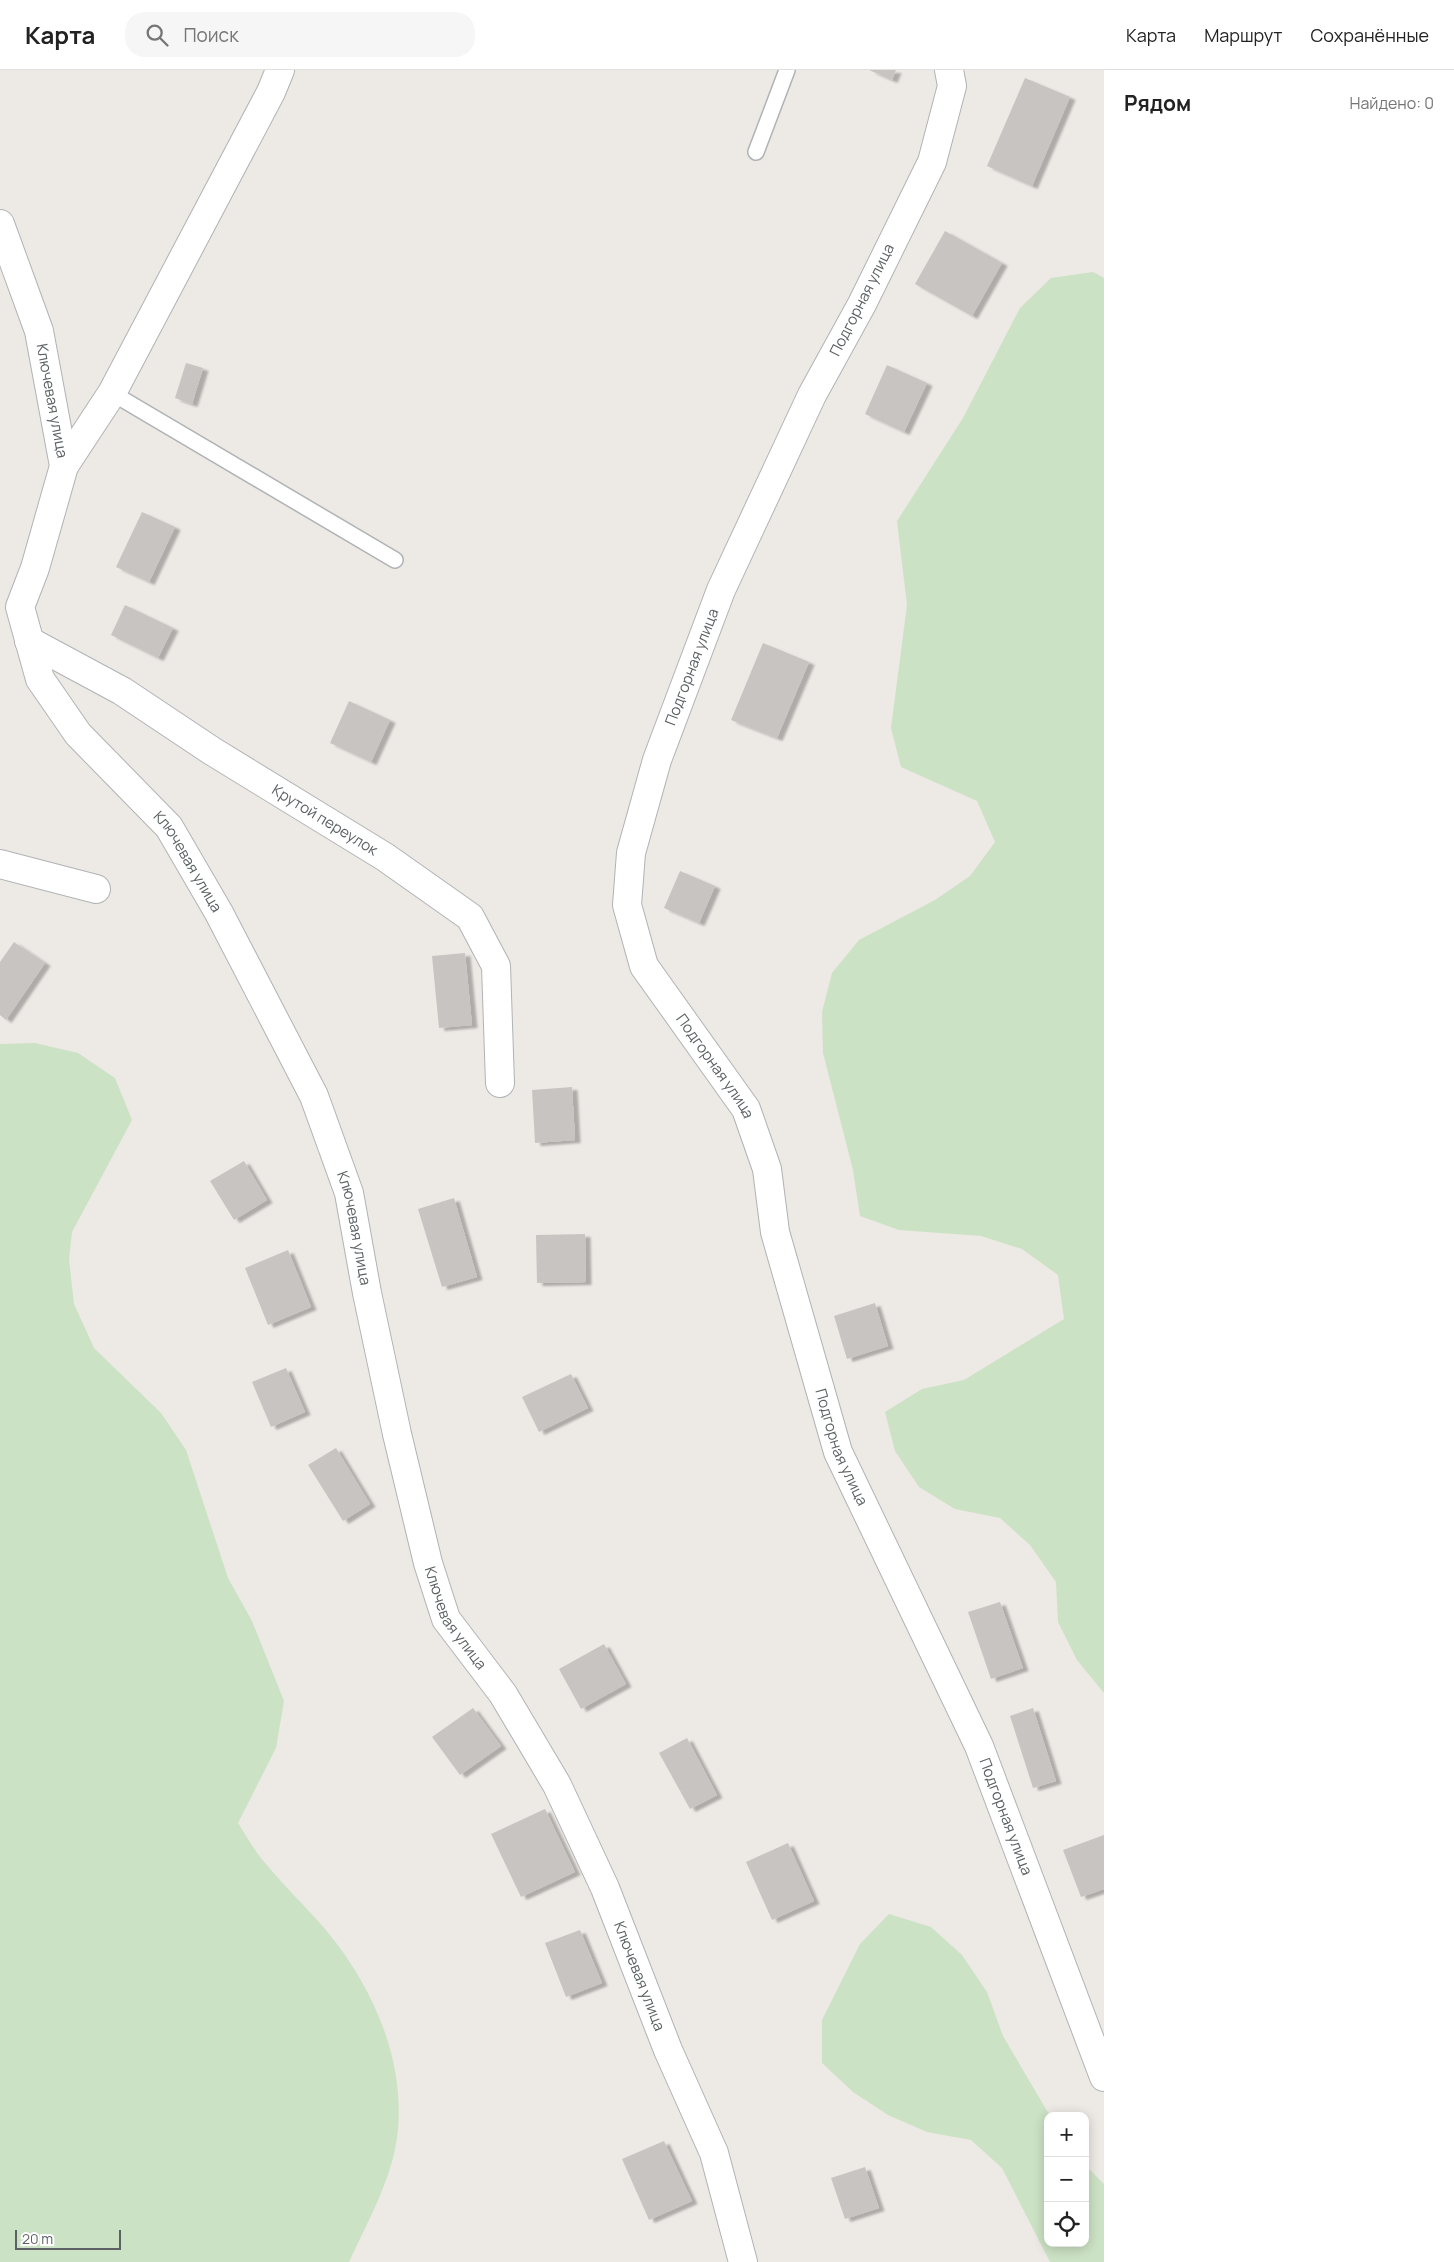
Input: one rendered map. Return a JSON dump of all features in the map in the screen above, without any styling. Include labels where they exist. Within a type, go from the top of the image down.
[{"type":"street","points":[[64,466],[112,393],[271,92],[280,70]]},
{"type":"street","name":"Подгорная улица","points":[[949,70],[952,86],[932,162],[862,304],[812,395],[721,590],[657,760],[631,853],[627,905],[644,966],[746,1109],[768,1168],[776,1232],[838,1452],[979,1746],[1104,2078]]},
{"type":"street","name":"Ключевая улица","points":[[0,224],[39,331],[64,466],[34,568],[10,610],[29,641],[40,680],[78,734],[169,826],[219,913],[314,1096],[349,1193],[367,1293],[397,1434],[428,1563],[446,1619],[503,1694],[561,1793],[605,1888],[668,2050],[714,2153],[742,2262]]},
{"type":"street","name":"Крутой переулок","points":[[29,641],[122,691],[212,751],[386,857],[470,917],[496,966],[500,1083]]},
{"type":"street","points":[[0,864],[96,889]]},
{"type":"lane","points":[[756,152],[787,70]]},
{"type":"lane","points":[[112,393],[395,560]]},
{"type":"green space","points":[[1093,272],[1104,278],[1104,1693],[1077,1660],[1058,1622],[1056,1582],[1030,1545],[1000,1518],[955,1509],[919,1487],[895,1451],[885,1412],[922,1389],[964,1380],[1064,1319],[1058,1275],[1022,1249],[981,1236],[899,1230],[860,1216],[853,1170],[823,1053],[822,1012],[832,973],[859,940],[935,900],[970,876],[995,842],[977,801],[901,767],[891,728],[907,605],[897,521],[963,418],[1020,308],[1051,278]]},
{"type":"green space","points":[[35,1043],[78,1053],[115,1078],[132,1120],[72,1232],[69,1259],[74,1304],[94,1348],[161,1413],[186,1450],[228,1578],[252,1621],[284,1701],[276,1748],[238,1823],[262,1859],[325,1929],[358,1975],[372,2000],[383,2026],[391,2054],[397,2081],[399,2110],[394,2154],[378,2202],[349,2262],[0,2262],[0,1044]]},
{"type":"green space","points":[[889,1914],[931,1927],[962,1955],[987,1992],[1003,2036],[1048,2112],[1044,2112],[1044,2247],[1089,2247],[1089,2169],[1104,2184],[1104,2262],[1050,2262],[1002,2168],[971,2140],[927,2132],[888,2115],[853,2092],[822,2063],[822,2020],[860,1944]]},
{"type":"building","points":[[869,70],[896,70],[892,80]]},
{"type":"building","points":[[1025,78],[1070,97],[1032,186],[987,166]]},
{"type":"building","points":[[945,231],[1002,263],[972,316],[915,284]]},
{"type":"building","points":[[186,363],[203,368],[192,404],[175,398]]},
{"type":"building","points":[[887,365],[927,383],[904,432],[865,414]]},
{"type":"building","points":[[142,512],[175,527],[149,582],[116,567]]},
{"type":"building","points":[[125,605],[173,628],[158,658],[111,635]]},
{"type":"building","points":[[763,643],[809,662],[777,738],[731,720]]},
{"type":"building","points":[[349,701],[390,720],[371,762],[330,743]]},
{"type":"building","points":[[680,871],[715,886],[699,923],[664,908]]},
{"type":"building","points":[[14,942],[45,963],[6,1020],[0,1015],[0,962]]},
{"type":"building","points":[[465,953],[472,1025],[439,1028],[432,956]]},
{"type":"building","points":[[572,1087],[575,1140],[535,1143],[532,1090]]},
{"type":"building","points":[[244,1161],[267,1200],[234,1220],[210,1181]]},
{"type":"building","points":[[454,1198],[477,1277],[442,1287],[418,1209]]},
{"type":"building","points":[[585,1234],[586,1282],[537,1283],[536,1235]]},
{"type":"building","points":[[288,1250],[311,1307],[268,1325],[245,1268]]},
{"type":"building","points":[[875,1303],[888,1346],[847,1359],[834,1316]]},
{"type":"building","points":[[286,1368],[305,1412],[271,1427],[252,1382]]},
{"type":"building","points":[[571,1374],[588,1408],[539,1432],[522,1397]]},
{"type":"building","points":[[336,1448],[370,1504],[343,1521],[308,1465]]},
{"type":"building","points":[[1000,1602],[1023,1668],[991,1679],[968,1612]]},
{"type":"building","points":[[604,1644],[626,1684],[581,1709],[559,1669]]},
{"type":"building","points":[[473,1708],[501,1746],[460,1775],[432,1737]]},
{"type":"building","points":[[1033,1708],[1056,1781],[1033,1788],[1010,1716]]},
{"type":"building","points":[[687,1738],[717,1795],[690,1809],[659,1753]]},
{"type":"building","points":[[545,1809],[575,1872],[521,1897],[491,1834]]},
{"type":"building","points":[[1104,1835],[1104,1889],[1081,1897],[1063,1850]]},
{"type":"building","points":[[788,1843],[814,1901],[772,1920],[746,1862]]},
{"type":"building","points":[[580,1930],[602,1983],[566,1997],[545,1943]]},
{"type":"building","points":[[664,2141],[692,2201],[649,2220],[622,2159]]},
{"type":"building","points":[[865,2167],[879,2208],[845,2219],[831,2178]]}]
